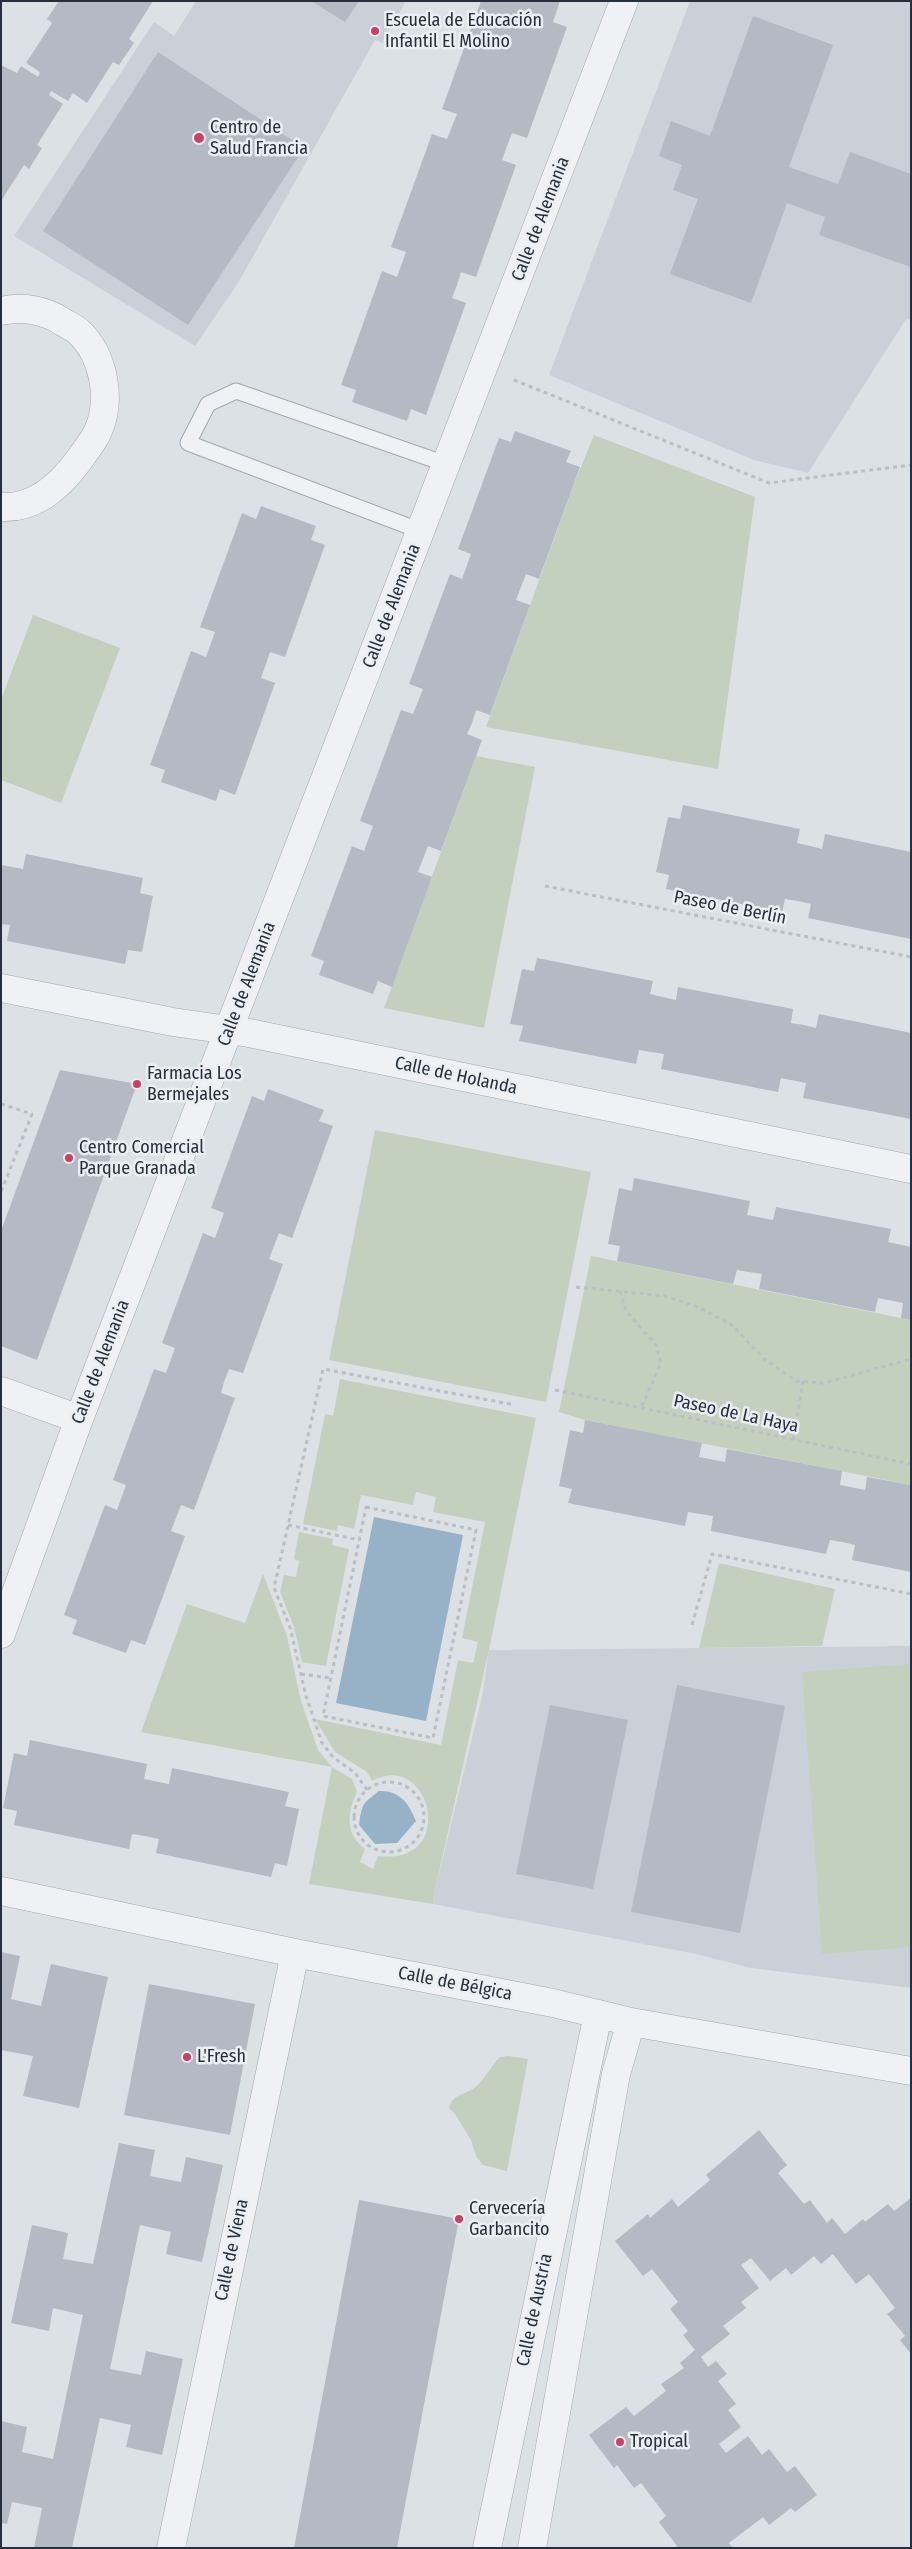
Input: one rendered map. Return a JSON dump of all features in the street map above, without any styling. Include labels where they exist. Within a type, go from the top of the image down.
[{"type":"street","name":"Calle de Alemania","points":[[1,1634],[79,1419],[624,1]]},
{"type":"street","points":[[1,311],[14,308],[49,313],[79,332],[99,362],[106,396],[98,431],[64,480],[39,499],[10,507],[1,506]]},
{"type":"street","name":"Calle de Holanda","points":[[1,988],[172,1022],[229,1030],[911,1168]]},
{"type":"street","points":[[1,1391],[79,1419]]},
{"type":"street","name":"Calle de Bélgica","points":[[1,1891],[630,2022],[911,2071]]},
{"type":"street","name":"Calle de Viena","points":[[171,2548],[295,1953]]},
{"type":"street","name":"Calle de Austria","points":[[487,2548],[598,2014]]},
{"type":"street","points":[[532,2548],[616,2074],[630,2022]]},
{"type":"lane","name":"Calle de Alemania","points":[[421,531],[188,443],[208,404],[236,391],[446,464]]},
{"type":"path","points":[[484,366],[540,392],[769,483],[911,465]]},
{"type":"path","name":"Paseo de Berlín","points":[[545,886],[911,957]]},
{"type":"path","points":[[1,1104],[32,1114],[1,1192]]},
{"type":"path","points":[[576,1287],[665,1296],[698,1307],[732,1325],[763,1358],[796,1381],[824,1383],[911,1359]]},
{"type":"path","points":[[620,1291],[626,1311],[656,1345],[661,1363],[641,1408]]},
{"type":"path","points":[[367,1790],[354,1773],[333,1757],[322,1743],[301,1674],[290,1627],[274,1588],[323,1369],[515,1405]]},
{"type":"path","points":[[793,1440],[803,1382]]},
{"type":"path","name":"Paseo de La Haya","points":[[555,1390],[911,1464]]},
{"type":"path","points":[[366,1507],[476,1530],[433,1738],[323,1716],[359,1540],[366,1507]]},
{"type":"path","points":[[288,1526],[359,1540]]},
{"type":"path","points":[[692,1626],[712,1554],[911,1594]]},
{"type":"path","points":[[301,1674],[331,1678]]},
{"type":"path","points":[[390,1782],[402,1784],[412,1790],[421,1800],[424,1813],[423,1827],[407,1847],[392,1852],[378,1850],[365,1842],[357,1830],[354,1815],[358,1802],[367,1790],[378,1784],[390,1782]]},
{"type":"shaded area","name":"Centro de Salud Francia","points":[[196,1],[406,1],[382,43],[375,40],[238,283],[195,346],[14,236],[154,22],[174,36]]},
{"type":"shaded area","points":[[690,1],[911,1],[911,320],[906,319],[808,473],[754,460],[549,375]]},
{"type":"shaded area","points":[[911,1646],[911,1988],[751,1968],[696,1954],[433,1904],[482,1697],[489,1650]]},
{"type":"green space","points":[[594,435],[755,497],[718,769],[486,727],[574,484]]},
{"type":"green space","points":[[33,615],[120,648],[61,803],[1,780],[1,700]]},
{"type":"green space","points":[[476,756],[535,767],[484,1028],[384,1008]]},
{"type":"green space","points":[[375,1130],[591,1172],[546,1402],[329,1360]]},
{"type":"green space","points":[[591,1256],[911,1320],[911,1485],[585,1420],[559,1412]]},
{"type":"green space","points":[[340,1379],[536,1418],[489,1650],[433,1904],[309,1884],[332,1767],[352,1779],[357,1792],[351,1808],[350,1823],[354,1837],[365,1849],[360,1862],[373,1869],[378,1856],[404,1854],[420,1844],[427,1828],[428,1810],[421,1793],[409,1780],[392,1775],[372,1781],[367,1772],[335,1752],[315,1719],[441,1745],[458,1660],[473,1663],[478,1642],[462,1638],[485,1522],[433,1512],[436,1497],[416,1492],[413,1505],[361,1495],[354,1529],[338,1525],[337,1531],[303,1524],[325,1414],[333,1416]]},
{"type":"green space","points":[[299,1532],[333,1539],[332,1545],[349,1549],[326,1666],[302,1662],[294,1627],[280,1592],[284,1575],[296,1577],[299,1561],[294,1559]]},
{"type":"green space","points":[[719,1563],[835,1589],[822,1646],[699,1648]]},
{"type":"green space","points":[[263,1574],[287,1636],[301,1701],[318,1750],[332,1767],[141,1732],[187,1604],[245,1623]]},
{"type":"green space","points":[[911,1664],[911,1947],[822,1954],[802,1672]]},
{"type":"green space","points":[[508,2056],[528,2059],[507,2171],[483,2165],[476,2156],[471,2140],[455,2114],[449,2108],[455,2098],[477,2086],[500,2057]]},
{"type":"water","points":[[374,1517],[463,1535],[426,1721],[336,1703]]},
{"type":"water","points":[[379,1791],[393,1793],[403,1799],[416,1821],[397,1843],[375,1844],[359,1825],[364,1805]]},
{"type":"building","points":[[59,1],[153,1],[129,39],[134,43],[119,65],[113,62],[87,103],[73,93],[68,101],[51,91],[49,95],[63,104],[37,145],[42,148],[29,169],[24,165],[1,201],[1,65],[17,73],[21,66],[38,77],[40,72],[26,63],[52,23],[47,19]]},
{"type":"building","points":[[311,1],[359,1],[345,22]]},
{"type":"building","points":[[481,1],[560,1],[553,22],[567,27],[527,138],[512,133],[507,146],[502,160],[516,165],[476,277],[461,272],[452,298],[466,303],[426,415],[411,409],[407,421],[352,402],[356,390],[341,385],[382,271],[397,277],[406,252],[391,247],[432,134],[447,139],[457,114],[442,109]]},
{"type":"building","points":[[753,16],[833,45],[789,167],[838,184],[850,152],[911,174],[911,267],[819,235],[825,217],[787,203],[751,303],[670,274],[698,199],[673,190],[682,165],[659,156],[671,121],[710,136]]},
{"type":"building","points":[[158,52],[304,148],[188,325],[43,231]]},
{"type":"building","points":[[515,431],[571,451],[566,462],[580,467],[539,579],[526,574],[516,600],[530,605],[490,715],[476,710],[467,734],[482,740],[441,851],[428,846],[418,872],[432,877],[392,987],[378,981],[373,994],[319,975],[324,961],[311,956],[352,846],[364,851],[373,826],[360,821],[401,710],[413,714],[423,689],[409,684],[450,574],[462,579],[471,554],[458,549],[499,438],[511,442]]},
{"type":"building","points":[[261,506],[316,526],[311,540],[325,545],[285,657],[270,652],[261,678],[275,683],[235,795],[220,789],[216,801],[161,782],[165,770],[150,765],[191,651],[206,657],[215,632],[200,627],[242,513],[256,519]]},
{"type":"building","points":[[683,805],[800,829],[797,843],[822,849],[825,834],[911,852],[911,939],[808,918],[811,904],[798,901],[785,899],[782,912],[666,889],[669,875],[656,872],[668,817],[680,819]]},
{"type":"building","points":[[26,854],[143,878],[140,893],[153,896],[142,952],[128,950],[125,964],[7,941],[10,925],[1,924],[1,865],[23,869]]},
{"type":"building","points":[[537,958],[653,981],[650,994],[676,1000],[678,987],[793,1009],[791,1023],[816,1028],[819,1014],[911,1033],[911,1119],[803,1098],[806,1083],[781,1078],[778,1092],[661,1069],[664,1054],[639,1050],[636,1064],[519,1041],[523,1026],[510,1024],[522,969],[534,971]]},
{"type":"building","name":"Centro Comercial Parque Granada","points":[[60,1070],[137,1084],[37,1360],[1,1346],[1,1231]]},
{"type":"building","points":[[268,1089],[324,1110],[319,1121],[333,1126],[292,1238],[279,1233],[269,1259],[283,1264],[243,1373],[229,1369],[224,1382],[221,1393],[235,1398],[194,1510],[181,1505],[171,1531],[185,1536],[145,1645],[131,1640],[126,1653],[72,1634],[77,1620],[64,1615],[105,1505],[117,1510],[126,1485],[113,1480],[154,1369],[166,1373],[175,1348],[162,1343],[203,1233],[215,1238],[224,1213],[211,1208],[252,1096],[264,1101]]},
{"type":"building","points":[[634,1178],[750,1201],[747,1215],[773,1220],[776,1207],[891,1229],[888,1242],[911,1247],[911,1320],[901,1318],[903,1303],[878,1298],[875,1312],[759,1289],[762,1274],[737,1270],[733,1284],[617,1261],[620,1246],[608,1244],[619,1188],[632,1191]]},
{"type":"building","points":[[585,1420],[702,1443],[699,1457],[725,1462],[727,1449],[842,1471],[840,1485],[865,1490],[867,1477],[911,1485],[911,1572],[852,1560],[855,1545],[842,1542],[830,1540],[826,1554],[711,1531],[713,1516],[688,1512],[685,1526],[568,1503],[572,1489],[559,1486],[570,1430],[583,1433]]},
{"type":"building","points":[[677,1685],[785,1706],[740,1933],[631,1912]]},
{"type":"building","points":[[550,1705],[628,1720],[593,1889],[516,1874]]},
{"type":"building","points":[[30,1740],[147,1764],[144,1779],[169,1784],[172,1768],[289,1792],[285,1806],[299,1809],[287,1866],[275,1863],[271,1877],[156,1853],[159,1839],[145,1836],[132,1834],[129,1849],[14,1825],[17,1811],[3,1808],[14,1753],[27,1756]]},
{"type":"building","points":[[1,1952],[20,1956],[11,1999],[41,2006],[51,1964],[108,1977],[79,2108],[23,2096],[33,2056],[1,2050]]},
{"type":"building","points":[[149,1984],[255,2004],[230,2135],[124,2115]]},
{"type":"building","points":[[759,2130],[787,2165],[778,2173],[804,2204],[810,2200],[827,2223],[832,2218],[845,2234],[863,2219],[865,2222],[888,2204],[894,2211],[911,2198],[911,2354],[900,2340],[905,2336],[887,2314],[895,2308],[869,2274],[856,2284],[833,2254],[821,2264],[814,2256],[791,2275],[786,2268],[770,2281],[751,2258],[741,2265],[759,2288],[741,2302],[746,2308],[723,2326],[730,2334],[701,2357],[708,2367],[716,2361],[727,2374],[718,2381],[736,2404],[728,2410],[741,2427],[719,2444],[726,2453],[748,2436],[762,2455],[769,2449],[787,2472],[795,2466],[817,2495],[795,2512],[791,2508],[769,2525],[763,2517],[729,2543],[733,2548],[675,2548],[677,2546],[659,2522],[666,2516],[641,2483],[634,2488],[617,2465],[614,2468],[589,2435],[626,2407],[634,2416],[666,2391],[661,2384],[684,2368],[680,2363],[695,2350],[683,2335],[688,2331],[670,2309],[678,2302],[652,2269],[643,2276],[615,2241],[648,2214],[650,2218],[672,2199],[678,2207],[710,2180],[706,2175]]},
{"type":"building","points":[[119,2143],[155,2150],[150,2176],[181,2182],[186,2157],[223,2165],[202,2262],[166,2254],[171,2232],[140,2225],[110,2369],[141,2375],[146,2351],[183,2359],[162,2455],[126,2447],[131,2425],[100,2418],[72,2548],[34,2548],[42,2508],[12,2502],[7,2524],[1,2523],[1,2421],[27,2427],[22,2452],[53,2459],[83,2315],[53,2308],[49,2331],[11,2323],[32,2225],[68,2233],[63,2259],[93,2264]]},
{"type":"building","points":[[359,2200],[459,2219],[397,2548],[294,2548]]},
{"type":"place","name":"Escuela de Educación Infantil El Molino","points":[[375,31]]},
{"type":"place","name":"Centro de Salud Francia","points":[[199,138]]},
{"type":"place","name":"Farmacia Los Bermejales","points":[[137,1084]]},
{"type":"place","name":"Centro Comercial Parque Granada","points":[[69,1158]]},
{"type":"place","name":"L'Fresh","points":[[187,2057]]},
{"type":"place","name":"Cervecería Garbancito","points":[[459,2219]]},
{"type":"place","name":"Tropical","points":[[620,2442]]}]
